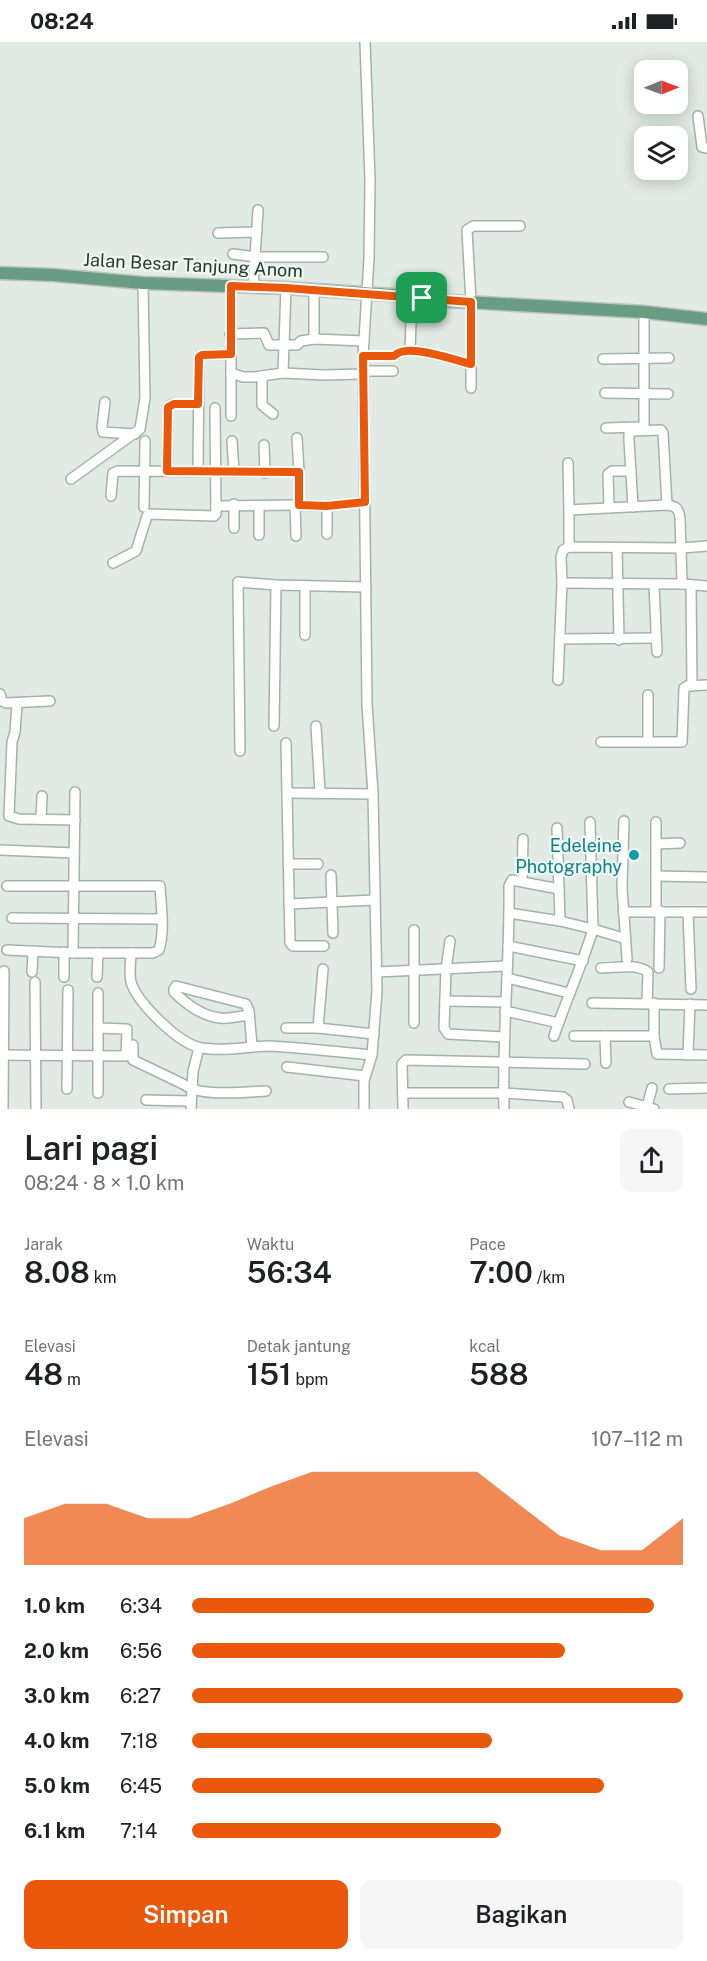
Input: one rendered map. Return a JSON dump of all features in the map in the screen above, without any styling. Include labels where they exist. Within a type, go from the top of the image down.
[{"type":"main road","name":"Jalan Besar Tanjung Anom","points":[[0,273],[143,283],[286,288],[707,319]]},
{"type":"street","points":[[364,1109],[363,1090],[372,1055],[374,1034],[376,972],[373,794],[367,705],[363,373],[370,179],[366,42]]},
{"type":"street","points":[[698,116],[702,147],[707,148]]},
{"type":"street","points":[[253,288],[258,210]]},
{"type":"street","points":[[471,388],[471,302],[467,230],[473,226],[520,226]]},
{"type":"street","points":[[218,233],[257,232]]},
{"type":"street","points":[[233,254],[256,257],[323,257]]},
{"type":"street","points":[[71,479],[135,434],[142,425],[145,398],[143,283]]},
{"type":"street","points":[[231,286],[231,416]]},
{"type":"street","points":[[283,373],[286,288]]},
{"type":"street","points":[[314,290],[314,339]]},
{"type":"street","points":[[410,349],[412,297]]},
{"type":"street","points":[[647,313],[647,427]]},
{"type":"street","points":[[231,334],[264,333],[267,344],[284,345],[297,345],[301,341],[314,339],[364,341]]},
{"type":"street","points":[[363,356],[394,356],[398,351],[410,349],[471,364]]},
{"type":"street","points":[[198,471],[199,357],[231,354]]},
{"type":"street","points":[[603,359],[669,358]]},
{"type":"street","points":[[231,373],[243,377],[283,373],[324,375],[393,371]]},
{"type":"street","points":[[262,376],[261,403],[273,414]]},
{"type":"street","points":[[605,393],[668,394]]},
{"type":"street","points":[[105,402],[103,432],[135,434]]},
{"type":"street","points":[[167,471],[168,407],[174,404],[198,404]]},
{"type":"street","points":[[113,563],[136,551],[148,514],[214,516],[216,514],[214,408]]},
{"type":"street","points":[[606,428],[661,426]]},
{"type":"street","points":[[633,507],[629,434],[632,431],[661,430],[664,439],[667,505]]},
{"type":"street","points":[[296,536],[299,472],[297,438]]},
{"type":"street","points":[[144,507],[145,441]]},
{"type":"street","points":[[232,441],[234,472]]},
{"type":"street","points":[[264,445],[265,472]]},
{"type":"street","points":[[568,463],[569,547]]},
{"type":"street","points":[[111,496],[112,477],[115,471],[299,472]]},
{"type":"street","points":[[609,508],[608,474],[612,471],[631,471]]},
{"type":"street","points":[[216,506],[234,504],[327,506],[365,502]]},
{"type":"street","points":[[234,504],[234,528]]},
{"type":"street","points":[[569,510],[667,505],[675,507],[680,512],[687,584],[692,686]]},
{"type":"street","points":[[259,506],[259,536]]},
{"type":"street","points":[[327,506],[327,534]]},
{"type":"street","points":[[558,680],[563,550],[569,547],[682,548],[707,546]]},
{"type":"street","points":[[617,548],[620,640]]},
{"type":"street","points":[[240,751],[238,582],[366,587]]},
{"type":"street","points":[[562,584],[707,586]]},
{"type":"street","points":[[274,726],[276,585]]},
{"type":"street","points":[[654,585],[657,652]]},
{"type":"street","points":[[305,586],[305,635]]},
{"type":"street","points":[[560,639],[656,638]]},
{"type":"street","points":[[601,742],[682,742],[684,688],[707,686]]},
{"type":"street","points":[[0,694],[2,701],[6,703],[50,701]]},
{"type":"street","points":[[648,694],[648,742]]},
{"type":"street","points":[[17,704],[5,785],[9,816],[19,819],[75,820]]},
{"type":"street","points":[[316,726],[320,792]]},
{"type":"street","points":[[286,743],[290,943],[293,946],[324,946]]},
{"type":"street","points":[[64,977],[74,919],[75,792]]},
{"type":"street","points":[[288,793],[373,794]]},
{"type":"street","points":[[41,819],[42,796]]},
{"type":"street","points":[[624,821],[623,912],[627,959]]},
{"type":"street","points":[[554,1036],[593,930],[590,822]]},
{"type":"street","points":[[656,822],[659,968]]},
{"type":"street","points":[[557,828],[560,921]]},
{"type":"street","points":[[522,881],[523,839]]},
{"type":"street","points":[[656,844],[680,843]]},
{"type":"street","points":[[0,850],[74,853]]},
{"type":"street","points":[[288,864],[318,864]]},
{"type":"street","points":[[331,875],[333,933]]},
{"type":"street","points":[[656,876],[707,877]]},
{"type":"street","points":[[504,1109],[509,886],[512,880],[559,889]]},
{"type":"street","points":[[7,886],[160,886],[161,919],[159,950],[153,952],[7,950]]},
{"type":"street","points":[[289,904],[374,900]]},
{"type":"street","points":[[623,912],[707,912]]},
{"type":"street","points":[[688,912],[691,989]]},
{"type":"street","points":[[509,913],[560,921],[611,936],[623,938],[625,936]]},
{"type":"street","points":[[12,918],[161,919]]},
{"type":"street","points":[[414,930],[414,1023]]},
{"type":"street","points":[[450,941],[446,969],[444,1029],[448,1035],[504,1037]]},
{"type":"street","points":[[508,946],[583,961]]},
{"type":"street","points":[[32,972],[33,951]]},
{"type":"street","points":[[97,977],[98,953]]},
{"type":"street","points":[[131,953],[131,983],[151,1013],[180,1039],[199,1048],[227,1050],[252,1046],[372,1055]]},
{"type":"street","points":[[376,972],[506,966]]},
{"type":"street","points":[[601,968],[637,967],[647,970],[657,1054],[707,1055]]},
{"type":"street","points":[[318,1028],[323,969]]},
{"type":"street","points":[[3,1109],[4,971]]},
{"type":"street","points":[[507,978],[569,993]]},
{"type":"street","points":[[35,982],[36,1109]]},
{"type":"street","points":[[249,1015],[219,1018],[200,1012],[187,1004],[174,992],[174,989],[176,986],[246,1004],[249,1015],[252,1046]]},
{"type":"street","points":[[67,1089],[68,990]]},
{"type":"street","points":[[98,993],[98,1093]]},
{"type":"street","points":[[445,1001],[505,1007],[559,1023]]},
{"type":"street","points":[[592,1004],[707,1005]]},
{"type":"street","points":[[688,1055],[690,1004]]},
{"type":"street","points":[[2,1055],[126,1056],[127,1029],[98,1028]]},
{"type":"street","points":[[286,1028],[318,1028],[374,1034]]},
{"type":"street","points":[[574,1036],[654,1036]]},
{"type":"street","points":[[606,1036],[606,1063]]},
{"type":"street","points":[[133,1045],[133,1060],[191,1090],[233,1093],[266,1091]]},
{"type":"street","points":[[146,1100],[191,1105],[193,1071],[199,1048]]},
{"type":"street","points":[[403,1109],[402,1064],[405,1060],[585,1064]]},
{"type":"street","points":[[287,1067],[365,1076]]},
{"type":"street","points":[[629,1102],[650,1108],[652,1088]]},
{"type":"street","points":[[669,1089],[707,1088]]},
{"type":"street","points":[[403,1093],[503,1093],[563,1098],[567,1100],[569,1109]]},
{"type":"place","name":"Edeleine Photography","points":[[634,855]]},
{"type":"route","points":[[231,286],[422,298],[471,302],[471,364],[410,349],[398,351],[394,356],[363,356],[365,502],[327,506],[299,505],[299,472],[167,471],[168,407],[174,404],[198,404],[199,357],[231,354],[231,286]]}]
